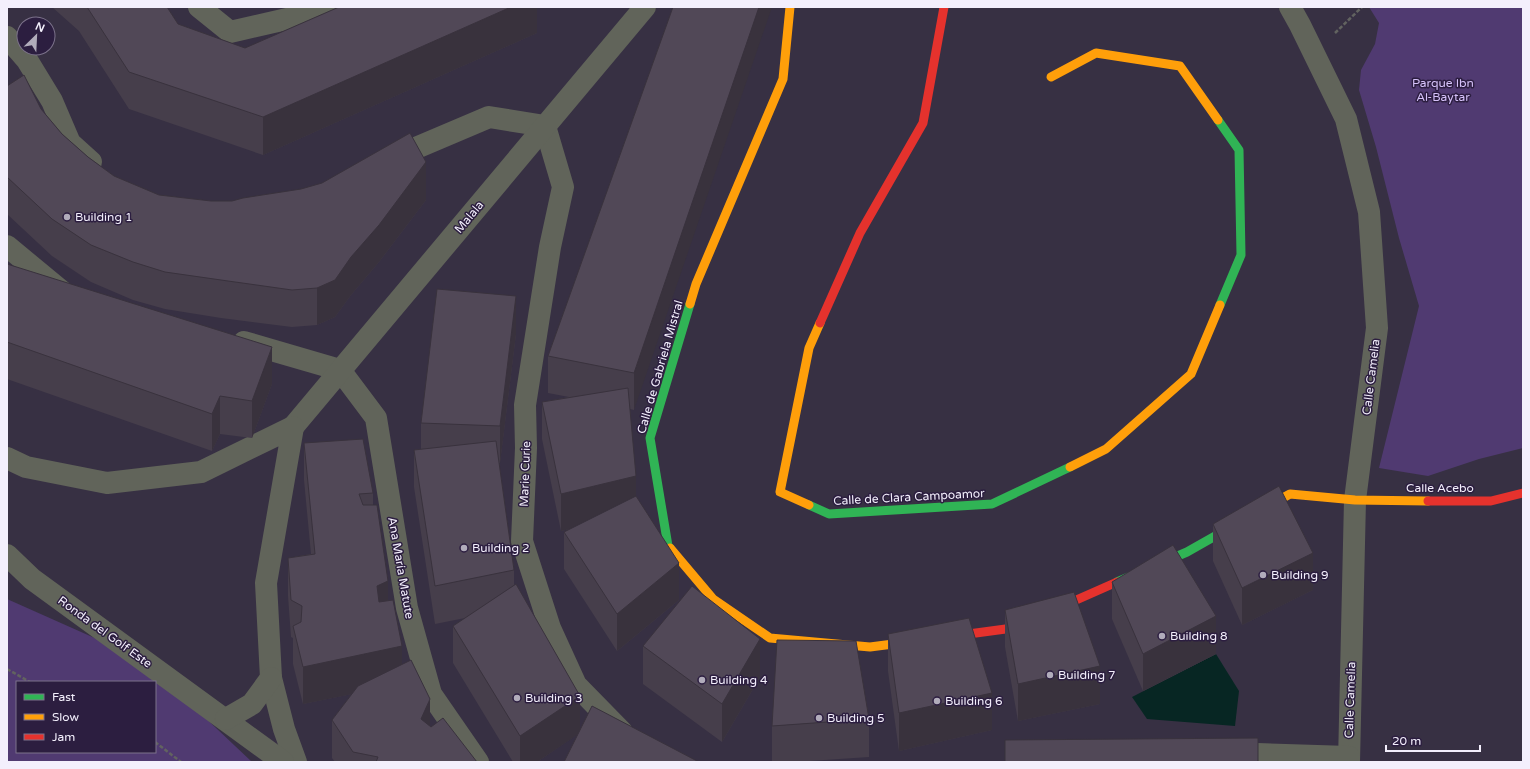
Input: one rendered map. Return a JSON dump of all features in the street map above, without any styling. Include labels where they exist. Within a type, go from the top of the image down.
[{"type":"street","points":[[199,7],[230,32],[339,7]]},
{"type":"street","name":"Malala","points":[[292,427],[645,7]]},
{"type":"street","name":"Calle de Gabriela Mistral","points":[[790,7],[783,79],[696,284],[650,438],[668,546],[713,600],[770,638],[870,647],[1013,628],[1187,552],[1290,494],[1356,500]]},
{"type":"street","name":"Calle de Clara Campoamor","points":[[944,7],[923,123],[860,233],[809,348],[780,492],[829,514],[992,504],[1106,449],[1191,374],[1241,255],[1239,150],[1180,66],[1096,53],[1051,77]]},
{"type":"street","name":"Calle Camelia","points":[[1290,7],[1314,52],[1346,119],[1369,212],[1377,328],[1356,500],[1349,760]]},
{"type":"street","points":[[7,37],[31,66],[52,101],[70,143],[106,175]]},
{"type":"street","points":[[375,166],[488,117],[546,126]]},
{"type":"street","name":"Marie Curie","points":[[546,126],[563,187],[550,248],[526,405],[526,448],[522,541],[550,628],[576,685],[620,731],[640,741]]},
{"type":"street","points":[[7,246],[67,295],[81,301]]},
{"type":"street","points":[[228,339],[340,370]]},
{"type":"street","name":"Ana María Matute","points":[[340,370],[376,418],[407,608],[431,694],[478,762]]},
{"type":"street","points":[[7,458],[26,467],[108,483],[201,472],[292,427]]},
{"type":"street","points":[[292,427],[266,583],[271,678],[284,729],[296,762]]},
{"type":"street","name":"Calle Acebo","points":[[1356,500],[1491,500],[1523,493]]},
{"type":"street","name":"Ronda del Golf Este","points":[[7,555],[32,579],[283,762]]},
{"type":"street","points":[[226,719],[252,704],[271,678]]},
{"type":"street","points":[[1207,752],[1349,760]]},
{"type":"path","points":[[1314,52],[1362,7]]},
{"type":"path","points":[[7,670],[28,681]]},
{"type":"path","points":[[156,743],[182,762]]},
{"type":"green space","name":"Parque Ibn Al-Baytar","points":[[1369,7],[1523,7],[1523,448],[1479,459],[1428,476],[1379,468],[1419,306],[1359,90],[1361,70],[1375,44],[1379,23]]},
{"type":"green space","points":[[7,599],[144,660],[252,762],[7,762]]},
{"type":"shaded area","points":[[1216,654],[1239,691],[1235,726],[1147,719],[1132,697]]},
{"type":"building","points":[[87,7],[167,7],[178,24],[245,48],[339,7],[511,7],[263,117],[129,72]]},
{"type":"building","points":[[673,7],[759,7],[634,373],[548,356]]},
{"type":"building","points":[[24,75],[41,109],[62,134],[88,157],[114,176],[159,195],[211,201],[232,201],[301,189],[322,183],[410,133],[426,162],[379,225],[351,257],[335,280],[317,288],[292,290],[165,272],[133,262],[91,245],[52,219],[7,177],[7,86]]},
{"type":"building","points":[[7,264],[272,347],[252,401],[220,396],[212,414],[7,342]]},
{"type":"building","points":[[437,289],[516,296],[500,426],[421,423]]},
{"type":"building","points":[[628,388],[636,476],[561,494],[542,402]]},
{"type":"building","points":[[363,439],[373,493],[359,494],[363,505],[377,505],[388,581],[377,586],[379,602],[393,600],[402,646],[303,667],[293,626],[301,622],[302,606],[291,600],[288,558],[315,554],[304,443]]},
{"type":"building","name":"Building 2","points":[[496,441],[514,570],[435,586],[414,450]]},
{"type":"building","points":[[1279,486],[1313,553],[1242,588],[1213,524]]},
{"type":"building","points":[[636,496],[679,563],[617,614],[564,532]]},
{"type":"building","points":[[1173,545],[1216,616],[1143,654],[1112,582]]},
{"type":"building","points":[[516,584],[580,696],[520,736],[453,626]]},
{"type":"building","points":[[692,586],[760,639],[722,704],[643,646]]},
{"type":"building","points":[[1074,592],[1100,666],[1018,684],[1005,610]]},
{"type":"building","points":[[969,618],[992,693],[899,713],[888,634]]},
{"type":"building","points":[[777,640],[856,641],[869,719],[772,726]]},
{"type":"building","points":[[411,660],[430,699],[421,719],[431,727],[443,718],[477,762],[376,762],[378,757],[353,752],[332,720],[358,686]]},
{"type":"building","points":[[592,706],[699,762],[564,762]]},
{"type":"building","points":[[1258,738],[1258,762],[1005,762],[1005,740]]},
{"type":"traffic: fast","points":[[1218,120],[1239,150],[1241,255],[1220,305]]},
{"type":"traffic: fast","points":[[670,548],[668,546],[650,438],[690,304]]},
{"type":"traffic: fast","points":[[809,505],[829,514],[992,504],[1070,467]]},
{"type":"traffic: fast","points":[[1117,582],[1187,552],[1270,505]]},
{"type":"traffic: slow","points":[[690,304],[696,284],[783,79],[790,7]]},
{"type":"traffic: slow","points":[[1051,77],[1096,53],[1180,66],[1218,120]]},
{"type":"traffic: slow","points":[[1070,467],[1106,449],[1191,374],[1220,305]]},
{"type":"traffic: slow","points":[[809,505],[780,492],[809,348],[820,323]]},
{"type":"traffic: slow","points":[[1270,505],[1290,494],[1355,500],[1428,501]]},
{"type":"traffic: slow","points":[[670,548],[713,599],[770,638],[870,647],[924,640]]},
{"type":"traffic: jam","points":[[820,323],[860,233],[923,123],[944,7]]},
{"type":"traffic: jam","points":[[1428,501],[1491,501],[1523,493]]},
{"type":"traffic: jam","points":[[924,640],[1013,628],[1117,582]]},
{"type":"place","name":"Building 1","points":[[67,217]]},
{"type":"place","name":"Building 2","points":[[464,548]]},
{"type":"place","name":"Building 9","points":[[1263,575]]},
{"type":"place","name":"Building 8","points":[[1162,636]]},
{"type":"place","name":"Building 7","points":[[1050,675]]},
{"type":"place","name":"Building 4","points":[[702,680]]},
{"type":"place","name":"Building 3","points":[[517,698]]},
{"type":"place","name":"Building 6","points":[[937,701]]},
{"type":"place","name":"Building 5","points":[[819,718]]}]
